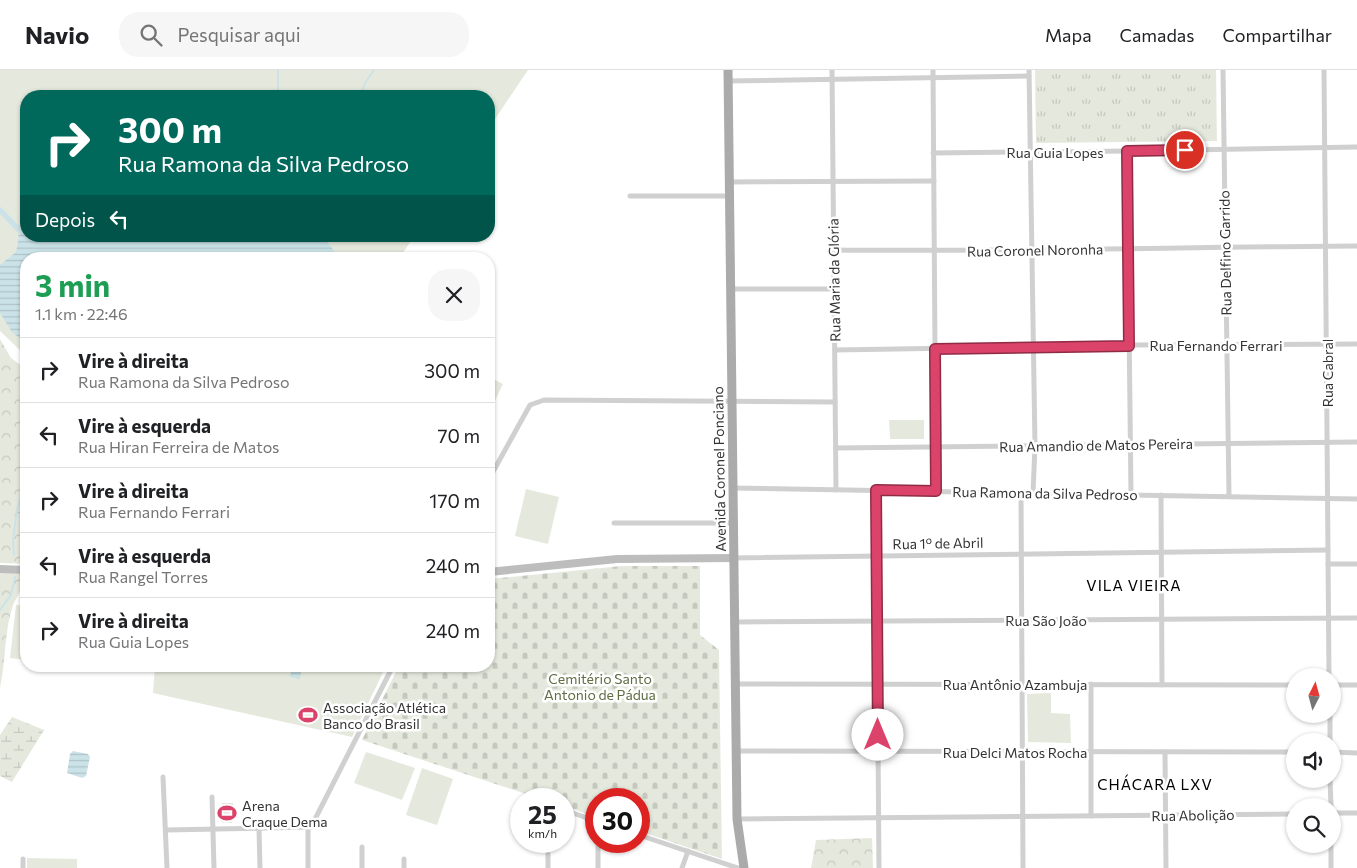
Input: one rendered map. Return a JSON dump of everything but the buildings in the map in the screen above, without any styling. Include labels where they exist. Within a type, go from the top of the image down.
[{"type":"main road","name":"Avenida Coronel Ponciano","points":[[728,70],[737,819],[744,868]]},
{"type":"street","name":"Rua Maria da Glória","points":[[832,70],[836,490]]},
{"type":"street","points":[[932,70],[936,491]]},
{"type":"street","name":"Rua Delfino Garrido","points":[[1223,70],[1229,496]]},
{"type":"street","name":"Rua Cabral","points":[[1324,70],[1329,668]]},
{"type":"street","points":[[728,81],[1029,73],[1033,493]]},
{"type":"street","name":"Rua Guia Lopes","points":[[933,153],[1357,147]]},
{"type":"street","points":[[1127,151],[1131,495]]},
{"type":"street","points":[[729,182],[934,181]]},
{"type":"street","points":[[630,196],[729,196]]},
{"type":"street","name":"Rua Coronel Noronha","points":[[834,250],[934,251],[1225,246],[1357,246]]},
{"type":"street","points":[[730,289],[834,289]]},
{"type":"street","name":"Rua Fernando Ferrari","points":[[834,350],[1357,344]]},
{"type":"street","points":[[495,469],[530,405],[544,400],[835,402]]},
{"type":"street","name":"Rua Amandio de Matos Pereira","points":[[836,448],[1357,442]]},
{"type":"street","name":"Rua Ramona da Silva Pedroso","points":[[733,488],[1357,498]]},
{"type":"street","points":[[876,490],[879,868]]},
{"type":"street","points":[[1021,493],[1023,868]]},
{"type":"street","points":[[1161,495],[1162,685]]},
{"type":"street","points":[[614,523],[733,523]]},
{"type":"street","name":"Rua 1º de Abril","points":[[495,571],[618,559],[1328,550]]},
{"type":"street","points":[[1328,564],[1357,564]]},
{"type":"street","points":[[0,569],[20,570]]},
{"type":"street","name":"Rua São João","points":[[734,622],[1357,618]]},
{"type":"street","points":[[166,830],[311,827],[389,672]]},
{"type":"street","name":"Rua Antônio Azambuja","points":[[735,684],[1286,685]]},
{"type":"street","points":[[1091,684],[1091,816]]},
{"type":"street","points":[[1341,685],[1357,685]]},
{"type":"street","name":"Rua Delci Matos Rocha","points":[[736,751],[1286,752]]},
{"type":"street","points":[[1165,752],[1166,868]]},
{"type":"street","points":[[1341,752],[1357,752]]},
{"type":"street","points":[[163,778],[167,868]]},
{"type":"street","points":[[212,797],[214,868]]},
{"type":"street","points":[[1341,813],[1357,813]]},
{"type":"street","name":"Rua Abolição","points":[[737,819],[1286,814]]},
{"type":"street","points":[[308,828],[308,868]]},
{"type":"street","points":[[259,829],[260,868]]},
{"type":"street","points":[[650,839],[738,868]]},
{"type":"street","points":[[362,847],[362,868]]},
{"type":"street","points":[[682,868],[688,851]]},
{"type":"street","points":[[598,853],[598,868]]},
{"type":"street","points":[[1331,853],[1331,868]]},
{"type":"street","points":[[548,854],[548,868]]},
{"type":"street","points":[[23,859],[23,868]]},
{"type":"street","points":[[404,859],[404,868]]},
{"type":"green space","points":[[0,70],[528,70],[495,119],[495,90],[20,90],[20,242],[410,242],[404,252],[20,252],[20,350],[0,331]]},
{"type":"green space","points":[[1035,70],[1216,70],[1217,141],[1036,143]]},
{"type":"green space","points":[[0,339],[11,358],[20,365],[20,564],[0,563]]},
{"type":"green space","points":[[495,380],[503,384],[495,401]]},
{"type":"green space","points":[[889,420],[924,420],[924,439],[890,439]]},
{"type":"green space","points":[[526,489],[559,497],[548,544],[515,536]]},
{"type":"green space","name":"Cemitério Santo Antonio de Pádua","points":[[622,566],[700,566],[700,635],[719,650],[722,859],[650,835],[650,788],[585,788],[585,813],[575,810],[575,788],[510,789],[362,740],[396,672],[495,672],[495,578]]},
{"type":"green space","points":[[0,571],[20,572],[20,591],[10,615],[0,688]]},
{"type":"green space","points":[[16,605],[20,605],[20,659],[10,658]]},
{"type":"green space","name":"Associação Atlética Banco do Brasil","points":[[155,672],[383,672],[352,737],[153,693]]},
{"type":"green space","points":[[1051,693],[1051,713],[1070,714],[1071,743],[1028,742],[1027,694]]},
{"type":"green space","points":[[12,717],[44,730],[12,782],[0,776],[0,735]]},
{"type":"green space","points":[[366,752],[415,768],[402,800],[354,783]]},
{"type":"green space","points":[[422,768],[453,779],[437,825],[406,815]]},
{"type":"green space","name":"Arena Craque Dema","points":[[222,803],[233,803],[232,823],[221,822]]},
{"type":"green space","points":[[872,838],[873,868],[811,868],[816,840]]},
{"type":"green space","points":[[27,858],[77,859],[77,868],[27,868]]},
{"type":"water","points":[[20,229],[20,242],[327,242],[335,252],[20,252],[20,338],[12,332],[0,313],[0,265],[16,252]]},
{"type":"water","points":[[291,672],[301,672],[300,679],[290,677]]},
{"type":"water","points":[[73,751],[88,754],[90,757],[86,776],[82,778],[67,773],[70,754]]},
{"type":"waterway","points":[[278,70],[278,90]]},
{"type":"waterway","points":[[363,90],[365,83],[374,70]]},
{"type":"waterway","points":[[0,210],[19,230]]},
{"type":"waterway","points":[[14,555],[13,540],[17,509],[20,501]]},
{"type":"waterway","points":[[0,610],[11,595],[15,577]]},
{"type":"place","name":"Associação Atlética Banco do Brasil","points":[[308,715]]},
{"type":"place","name":"Arena Craque Dema","points":[[227,813]]},
{"type":"district","name":"VILA VIEIRA","points":[[1134,585]]},
{"type":"district","name":"CHÁCARA LXV","points":[[1155,784]]},
{"type":"route","points":[[878,735],[876,490],[936,491],[935,349],[1129,346],[1127,151],[1185,150]]}]
